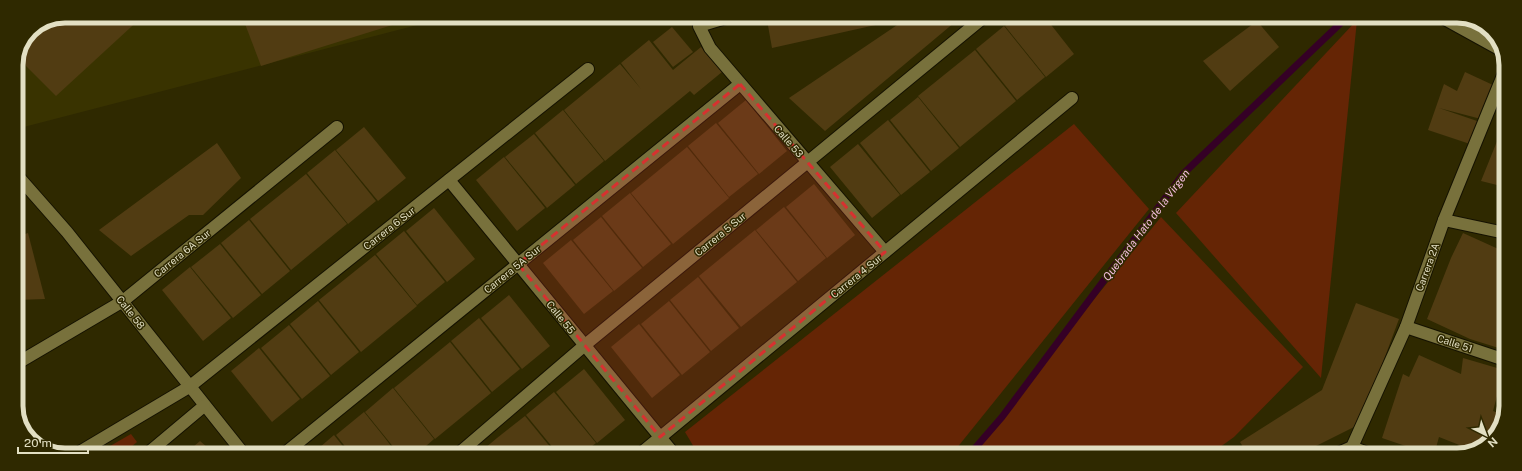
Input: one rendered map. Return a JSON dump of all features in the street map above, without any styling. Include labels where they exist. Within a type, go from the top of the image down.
[{"type":"street","name":"Calle 53","points":[[709,23],[699,26],[710,48],[885,252]]},
{"type":"street","name":"Carrera 5 Sur","points":[[465,448],[585,345],[977,23]]},
{"type":"street","points":[[1452,23],[1495,46]]},
{"type":"street","name":"Carrera 6 Sur","points":[[86,448],[189,386],[588,69]]},
{"type":"street","name":"Carrera 5A Sur","points":[[291,448],[740,84]]},
{"type":"street","name":"Carrera 2A","points":[[1352,447],[1406,327],[1444,220],[1499,85]]},
{"type":"street","name":"Carrera 4 Sur","points":[[647,448],[1072,98]]},
{"type":"street","name":"Carrera 6A Sur","points":[[23,360],[123,301],[337,127]]},
{"type":"street","name":"Calle 55","points":[[449,180],[669,448]]},
{"type":"street","name":"Calle 58","points":[[23,182],[67,232],[123,301],[238,448]]},
{"type":"street","points":[[1444,220],[1499,232]]},
{"type":"street","name":"Calle 51","points":[[1406,327],[1499,358]]},
{"type":"street","points":[[154,448],[204,406]]},
{"type":"highlighted area","points":[[740,84],[885,252],[660,437],[518,264]]},
{"type":"shaded area","points":[[66,23],[425,23],[23,127],[23,66],[26,49],[35,35],[49,26]]},
{"type":"shaded area","points":[[1354,23],[1357,23],[1321,378],[1176,213]]},
{"type":"shaded area","points":[[1074,124],[1149,209],[957,448],[694,448],[685,432]]},
{"type":"shaded area","points":[[1161,217],[1303,367],[1234,437],[1219,448],[973,448]]},
{"type":"shaded area","points":[[131,434],[137,442],[130,448],[107,448]]},
{"type":"building","points":[[135,23],[56,96],[23,63],[26,49],[35,35],[49,26],[57,24]]},
{"type":"building","points":[[245,23],[399,23],[261,66]]},
{"type":"building","points":[[768,23],[884,23],[772,48]]},
{"type":"building","points":[[900,23],[954,23],[825,131],[789,98]]},
{"type":"building","points":[[1009,23],[1050,23],[1074,54],[1046,77],[1005,26]]},
{"type":"building","points":[[1254,23],[1259,23],[1279,47],[1230,91],[1203,61]]},
{"type":"building","points":[[1004,26],[1045,77],[1017,100],[976,49]]},
{"type":"building","points":[[672,27],[693,52],[673,67],[653,42]]},
{"type":"building","points":[[649,40],[673,70],[701,47],[722,72],[694,95],[690,91],[605,161],[564,110],[620,64],[641,89],[621,63]]},
{"type":"building","points":[[975,50],[1016,101],[960,147],[918,96]]},
{"type":"building","points":[[1465,72],[1493,85],[1481,119],[1439,108],[1480,122],[1470,144],[1428,130],[1444,84],[1457,91]]},
{"type":"building","points":[[918,97],[959,148],[931,171],[890,120]]},
{"type":"building","points":[[746,100],[787,151],[759,174],[718,123]]},
{"type":"building","points":[[563,110],[604,161],[576,184],[535,133]]},
{"type":"building","points":[[888,120],[930,172],[901,195],[860,143]]},
{"type":"building","points":[[716,123],[758,174],[729,197],[688,146]]},
{"type":"building","points":[[364,127],[406,178],[378,201],[336,150]]},
{"type":"building","points":[[534,134],[575,185],[547,208],[505,157]]},
{"type":"building","points":[[1499,136],[1499,186],[1481,181]]},
{"type":"building","points":[[217,143],[241,178],[203,215],[189,215],[131,256],[99,230]]},
{"type":"building","points":[[858,144],[900,195],[872,218],[830,167]]},
{"type":"building","points":[[687,147],[729,198],[673,244],[631,193]]},
{"type":"building","points":[[335,150],[376,201],[348,224],[307,173]]},
{"type":"building","points":[[504,157],[545,208],[517,231],[476,180]]},
{"type":"building","points":[[306,174],[347,224],[291,270],[250,219]]},
{"type":"building","points":[[814,184],[855,235],[827,258],[786,207]]},
{"type":"building","points":[[630,193],[671,244],[643,267],[602,216]]},
{"type":"building","points":[[784,207],[826,258],[798,281],[756,230]]},
{"type":"building","points":[[434,208],[475,259],[447,282],[406,231]]},
{"type":"building","points":[[601,217],[642,268],[614,291],[573,240]]},
{"type":"building","points":[[249,220],[290,271],[262,294],[221,243]]},
{"type":"building","points":[[755,230],[797,282],[741,327],[699,276]]},
{"type":"building","points":[[404,231],[445,282],[417,305],[376,254]]},
{"type":"building","points":[[28,233],[45,299],[23,300],[23,235]]},
{"type":"building","points":[[1463,233],[1499,249],[1499,283],[1497,295],[1499,296],[1499,348],[1470,339],[1427,319],[1451,258]]},
{"type":"building","points":[[571,240],[613,291],[584,314],[543,263]]},
{"type":"building","points":[[220,244],[261,295],[233,318],[191,267]]},
{"type":"building","points":[[375,255],[417,306],[361,352],[319,300]]},
{"type":"building","points":[[190,267],[231,318],[203,341],[162,290]]},
{"type":"building","points":[[698,277],[739,328],[711,351],[670,300]]},
{"type":"building","points":[[509,295],[550,346],[522,369],[481,318]]},
{"type":"building","points":[[318,301],[359,352],[331,375],[290,324]]},
{"type":"building","points":[[669,301],[710,352],[682,375],[641,324]]},
{"type":"building","points":[[1356,303],[1399,319],[1360,424],[1312,448],[1244,448],[1240,442],[1322,390]]},
{"type":"building","points":[[479,318],[520,369],[492,392],[451,341]]},
{"type":"building","points":[[639,324],[680,375],[652,398],[611,347]]},
{"type":"building","points":[[289,325],[330,376],[302,399],[261,348]]},
{"type":"building","points":[[450,342],[491,393],[435,439],[394,388]]},
{"type":"building","points":[[259,348],[300,399],[272,422],[231,371]]},
{"type":"building","points":[[1419,355],[1461,374],[1463,358],[1499,369],[1499,389],[1493,411],[1499,413],[1495,424],[1487,436],[1475,444],[1465,447],[1439,437],[1436,448],[1411,448],[1382,438],[1403,374],[1409,377]]},
{"type":"building","points":[[584,369],[625,420],[597,443],[556,392]]},
{"type":"building","points":[[393,388],[434,439],[424,448],[394,448],[365,412]]},
{"type":"building","points":[[554,392],[596,443],[590,448],[553,448],[526,415]]},
{"type":"building","points":[[364,412],[392,448],[346,448],[336,435]]},
{"type":"building","points":[[525,416],[551,448],[485,448]]},
{"type":"building","points":[[334,435],[344,448],[319,448]]},
{"type":"building","points":[[200,441],[208,448],[192,448]]},
{"type":"waterway","name":"Quebrada Hato de la Virgen","points":[[975,448],[1002,417],[1184,173],[1341,23]]}]
